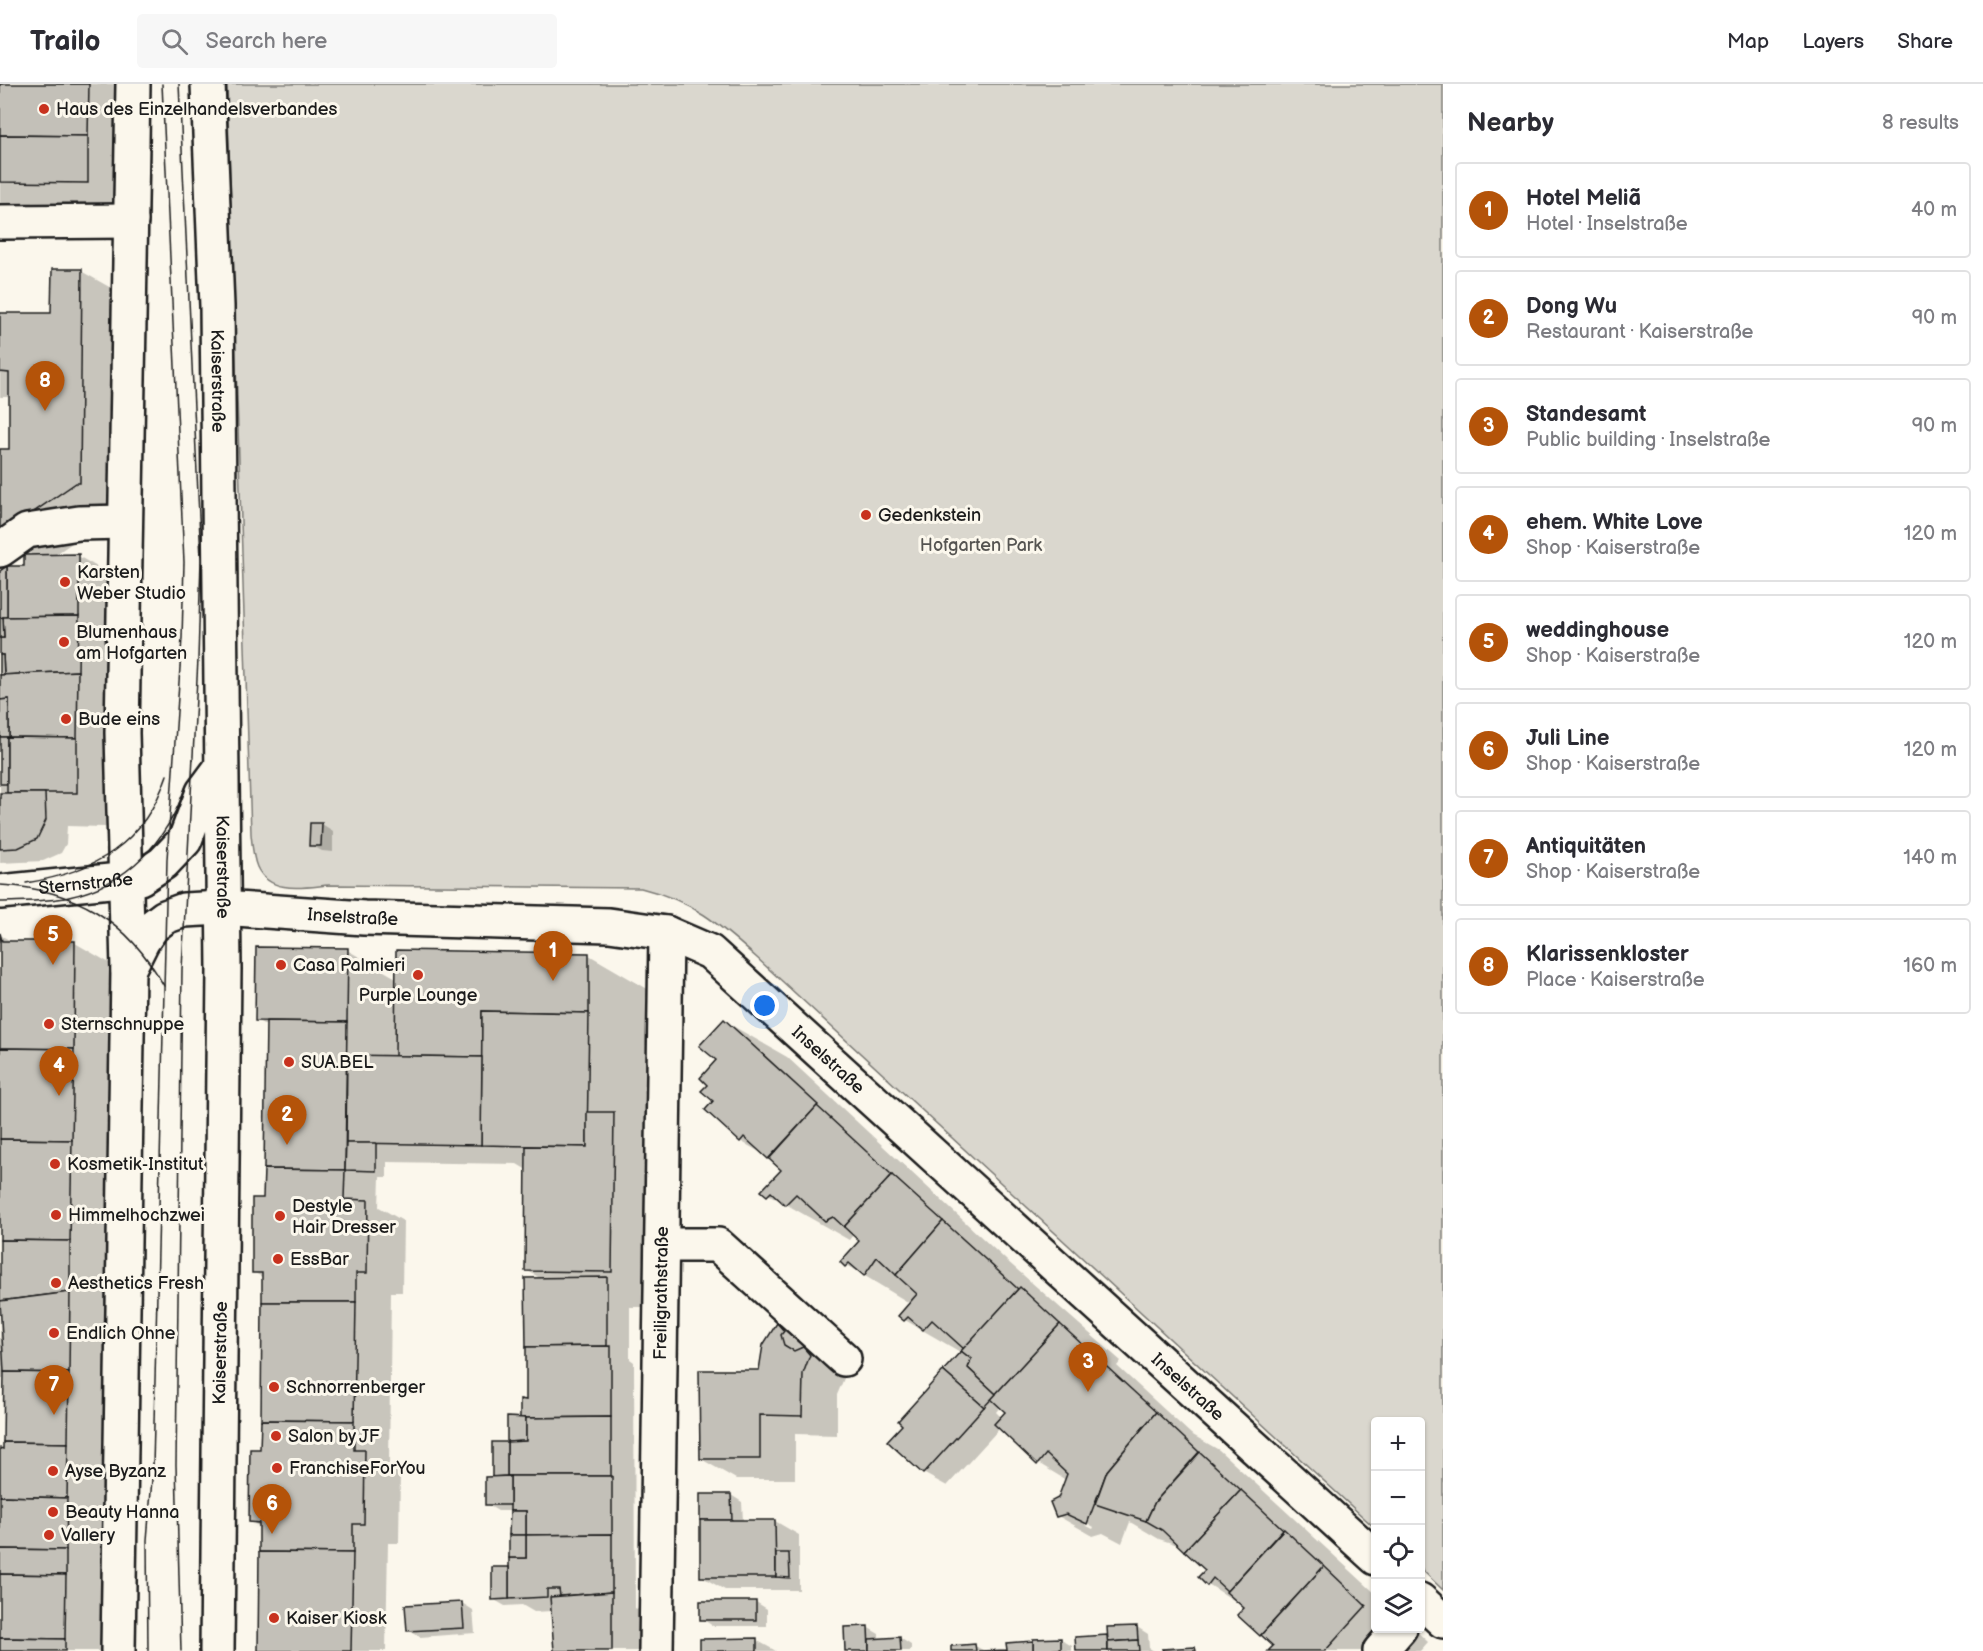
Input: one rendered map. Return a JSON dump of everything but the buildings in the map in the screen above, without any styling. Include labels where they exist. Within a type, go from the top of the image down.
[{"type":"main road","points":[[118,1651],[128,970],[123,734],[125,522],[133,84]]},
{"type":"main road","name":"Kaiserstraße","points":[[208,84],[217,306],[224,991],[217,1651]]},
{"type":"main road","points":[[0,222],[131,221]]},
{"type":"main road","points":[[0,550],[27,531],[79,523],[125,522]]},
{"type":"main road","name":"Sternstraße","points":[[0,892],[140,878],[163,863],[185,840],[203,792],[220,770]]},
{"type":"main road","name":"Inselstraße","points":[[128,970],[142,942],[153,926],[165,916],[184,910],[222,908],[364,918],[609,925],[666,933],[710,952],[1371,1553]]},
{"type":"main road","name":"Freiligrathstraße","points":[[656,1651],[666,933]]},
{"type":"main road","points":[[662,1245],[718,1245],[844,1359]]},
{"type":"main road","points":[[1380,1651],[1396,1633]]},
{"type":"green space","name":"Hofgarten Park","points":[[227,84],[1443,84],[1443,1590],[1425,1573],[1425,1417],[1371,1417],[1371,1524],[757,958],[704,915],[676,900],[641,888],[329,885],[299,888],[279,886],[263,876],[257,867],[251,834]]},
{"type":"tram line","points":[[148,1651],[147,1540],[153,1467],[167,859],[182,638],[184,562],[162,84]]},
{"type":"tram line","points":[[179,84],[201,559],[182,969],[176,1465],[181,1651]]},
{"type":"tram line","points":[[26,883],[74,871],[114,851],[145,819],[167,775]]},
{"type":"tram line","points":[[0,902],[61,899],[90,891],[110,882],[127,871],[156,842],[168,825],[186,786]]},
{"type":"tram line","points":[[0,885],[52,893],[97,912],[134,943],[164,986]]},
{"type":"place","name":"Haus des Einzelhandelsverbandes","points":[[44,109]]},
{"type":"place","name":"Klarissenkloster","points":[[45,411]]},
{"type":"place","name":"Gedenkstein","points":[[866,515]]},
{"type":"place","name":"Karsten Weber Studio","points":[[65,582]]},
{"type":"place","name":"Blumenhaus am Hofgarten","points":[[64,642]]},
{"type":"place","name":"Bude eins","points":[[66,719]]},
{"type":"place","name":"weddinghouse","points":[[53,965]]},
{"type":"place","name":"Casa Palmieri","points":[[281,965]]},
{"type":"place","name":"Purple Lounge","points":[[418,975]]},
{"type":"place","name":"Hotel Meliã","points":[[553,981]]},
{"type":"place","name":"Sternschnuppe","points":[[49,1024]]},
{"type":"place","name":"SUA.BEL","points":[[289,1062]]},
{"type":"place","name":"ehem. White Love","points":[[59,1096]]},
{"type":"place","name":"Dong Wu","points":[[287,1145]]},
{"type":"place","name":"Kosmetik-Institut","points":[[55,1164]]},
{"type":"place","name":"Himmelhochzwei","points":[[56,1215]]},
{"type":"place","name":"Destyle Hair Dresser","points":[[280,1216]]},
{"type":"place","name":"EssBar","points":[[278,1259]]},
{"type":"place","name":"Aesthetics Fresh","points":[[56,1283]]},
{"type":"place","name":"Endlich Ohne","points":[[54,1333]]},
{"type":"place","name":"Schnorrenberger","points":[[274,1387]]},
{"type":"place","name":"Standesamt","points":[[1088,1392]]},
{"type":"place","name":"Antiquitäten","points":[[54,1415]]},
{"type":"place","name":"Salon by JF","points":[[276,1436]]},
{"type":"place","name":"FranchiseForYou","points":[[277,1468]]},
{"type":"place","name":"Ayse Byzanz","points":[[53,1471]]},
{"type":"place","name":"Beauty Hanna","points":[[53,1512]]},
{"type":"place","name":"Juli Line","points":[[272,1534]]},
{"type":"place","name":"Vallery","points":[[49,1535]]},
{"type":"place","name":"Kaiser Kiosk","points":[[274,1618]]}]
